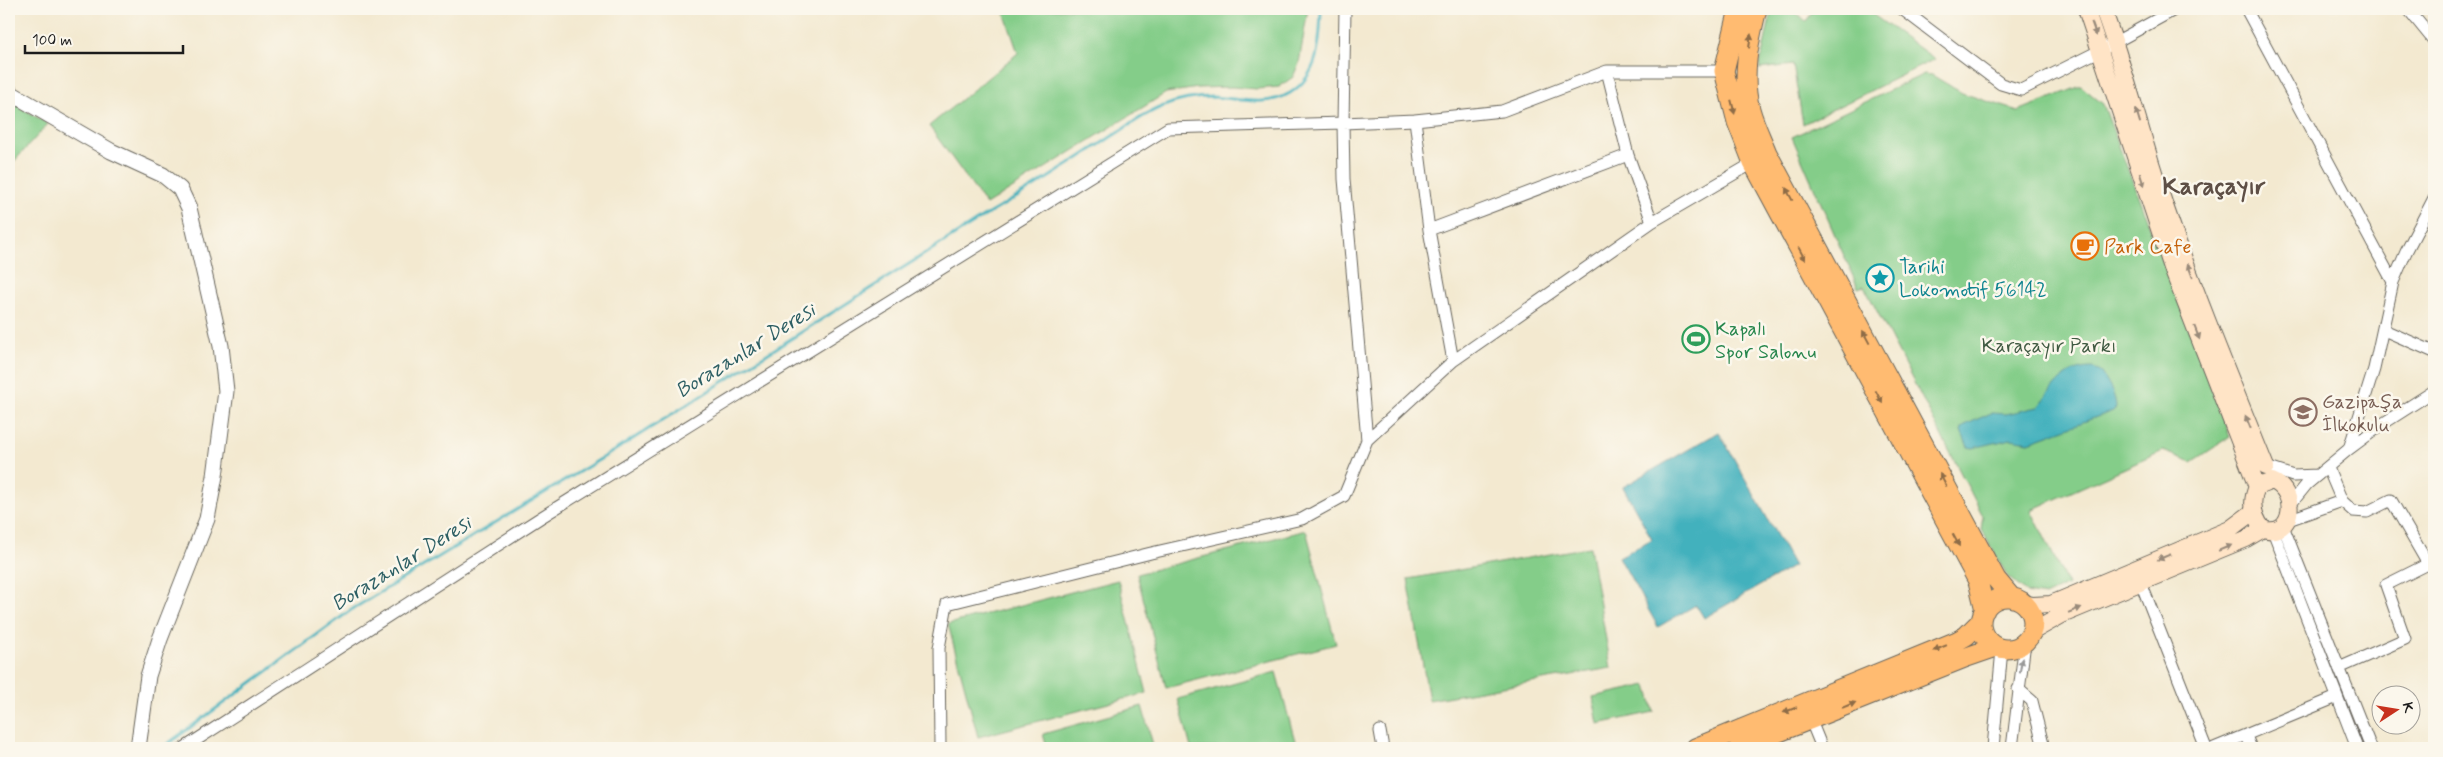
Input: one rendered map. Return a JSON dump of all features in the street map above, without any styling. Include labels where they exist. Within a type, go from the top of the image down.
[{"type":"main road","points":[[1739,9],[1724,71],[1737,122],[1753,163],[1978,581],[1986,639],[1999,648]]},
{"type":"main road","points":[[1757,9],[1750,37],[1746,73],[1750,108],[1767,152],[1992,571],[2031,613],[2028,637]]},
{"type":"main road","points":[[1738,748],[1811,721],[1967,657],[1999,648],[2014,648],[2062,615],[2246,539],[2279,522],[2288,495],[2274,478],[2218,347],[2108,46],[2086,9]]},
{"type":"main road","points":[[2103,9],[2108,46],[2173,271],[2257,487]]},
{"type":"main road","points":[[2254,511],[2254,493],[2257,487],[2274,478]]},
{"type":"main road","points":[[1695,748],[1957,641],[1966,636],[1993,601],[2018,600],[2032,605],[2051,604],[2230,529],[2254,511]]},
{"type":"main road","points":[[2254,511],[2279,522]]},
{"type":"street","points":[[1346,9],[1343,123],[1344,179],[1367,440]]},
{"type":"street","points":[[1902,9],[2001,84],[2021,90],[2176,9]]},
{"type":"street","points":[[2246,9],[2393,282]]},
{"type":"street","points":[[2408,9],[2434,41]]},
{"type":"street","points":[[184,748],[540,518],[1168,128],[1415,120],[1502,111],[1607,71],[1724,71]]},
{"type":"street","points":[[1607,71],[1628,155],[1652,222]]},
{"type":"street","points":[[9,92],[111,151],[163,175],[180,188],[189,208],[221,346],[226,390],[215,476],[207,519],[148,676],[138,748]]},
{"type":"street","points":[[1415,120],[1429,230],[1453,361]]},
{"type":"street","points":[[1429,230],[1628,155]]},
{"type":"street","points":[[940,748],[939,648],[947,604],[1150,553],[1302,519],[1344,496],[1367,440],[1453,361],[1652,222],[1753,163]]},
{"type":"street","points":[[2350,449],[2384,330],[2393,282],[2406,252],[2434,199]]},
{"type":"street","points":[[2384,330],[2434,352]]},
{"type":"street","points":[[2279,522],[2307,484],[2384,423],[2434,391]]},
{"type":"street","points":[[2328,468],[2342,501],[2353,511],[2367,512],[2391,500],[2431,562],[2386,585],[2405,640],[2339,668]]},
{"type":"street","points":[[2274,478],[2318,475]]},
{"type":"street","points":[[2274,478],[2307,484]]},
{"type":"street","points":[[2279,522],[2342,501]]},
{"type":"street","points":[[2279,522],[2371,748]]},
{"type":"street","points":[[2279,522],[2337,697],[2357,748]]},
{"type":"street","points":[[2141,583],[2206,748]]},
{"type":"street","points":[[2012,748],[2018,689],[2028,637]]},
{"type":"street","points":[[1993,748],[1999,648]]},
{"type":"street","points":[[2018,689],[2032,701],[2044,748]]},
{"type":"street","points":[[2214,748],[2337,697]]},
{"type":"street","points":[[1811,721],[1822,748]]},
{"type":"street","points":[[1380,731],[1383,748]]},
{"type":"street","points":[[2246,736],[2251,748]]},
{"type":"green space","points":[[1003,9],[1308,9],[1299,63],[1293,77],[1279,87],[1257,89],[1232,87],[1198,88],[1166,93],[986,205],[929,126],[1018,53]]},
{"type":"green space","points":[[1772,9],[1790,9],[1806,21],[1815,9],[1865,9],[1935,59],[1803,124],[1793,65],[1759,69]]},
{"type":"green space","name":"Karaçayır Parkı","points":[[1924,74],[1932,75],[1962,93],[2018,111],[2081,86],[2103,104],[2230,437],[2192,462],[2163,451],[2031,510],[2068,585],[2045,596],[2027,593],[2008,577],[1981,529],[1983,516],[1864,286],[1858,288],[1792,137]]},
{"type":"green space","points":[[9,100],[48,124],[9,167]]},
{"type":"green space","points":[[1306,530],[1336,644],[1166,688],[1137,574]]},
{"type":"green space","points":[[1590,547],[1611,668],[1429,700],[1408,579]]},
{"type":"green space","points":[[1118,580],[1147,693],[978,737],[948,624]]},
{"type":"green space","points":[[1276,672],[1297,748],[1191,748],[1178,699]]},
{"type":"green space","points":[[1647,685],[1654,712],[1598,724],[1593,697]]},
{"type":"green space","points":[[1142,706],[1154,748],[1047,748],[1043,734]]},
{"type":"water","points":[[2092,368],[2099,370],[2110,388],[2116,403],[2116,408],[2113,411],[2029,442],[2011,439],[1973,448],[1968,447],[1961,431],[1963,426],[1991,413],[2006,414],[2038,407],[2054,386],[2066,375],[2074,371]]},
{"type":"water","points":[[1719,432],[1794,566],[1704,618],[1696,605],[1658,627],[1619,557],[1652,539],[1623,487]]},
{"type":"waterway","name":"Borazanlar Deresi","points":[[162,748],[351,610],[617,449],[1142,117],[1170,104],[1193,98],[1212,97],[1261,101],[1281,98],[1290,93],[1300,85],[1313,67],[1319,44],[1321,9]]},
{"type":"place","name":"Park Cafe","points":[[2085,246]]},
{"type":"place","name":"Tarihi Lokomotif 56142","points":[[1880,278]]},
{"type":"place","name":"Kapalı Spor Salonu","points":[[1696,339]]},
{"type":"place","name":"Gazipaşa İlkokulu","points":[[2303,412]]},
{"type":"district","name":"Karaçayır","points":[[2214,185]]}]
